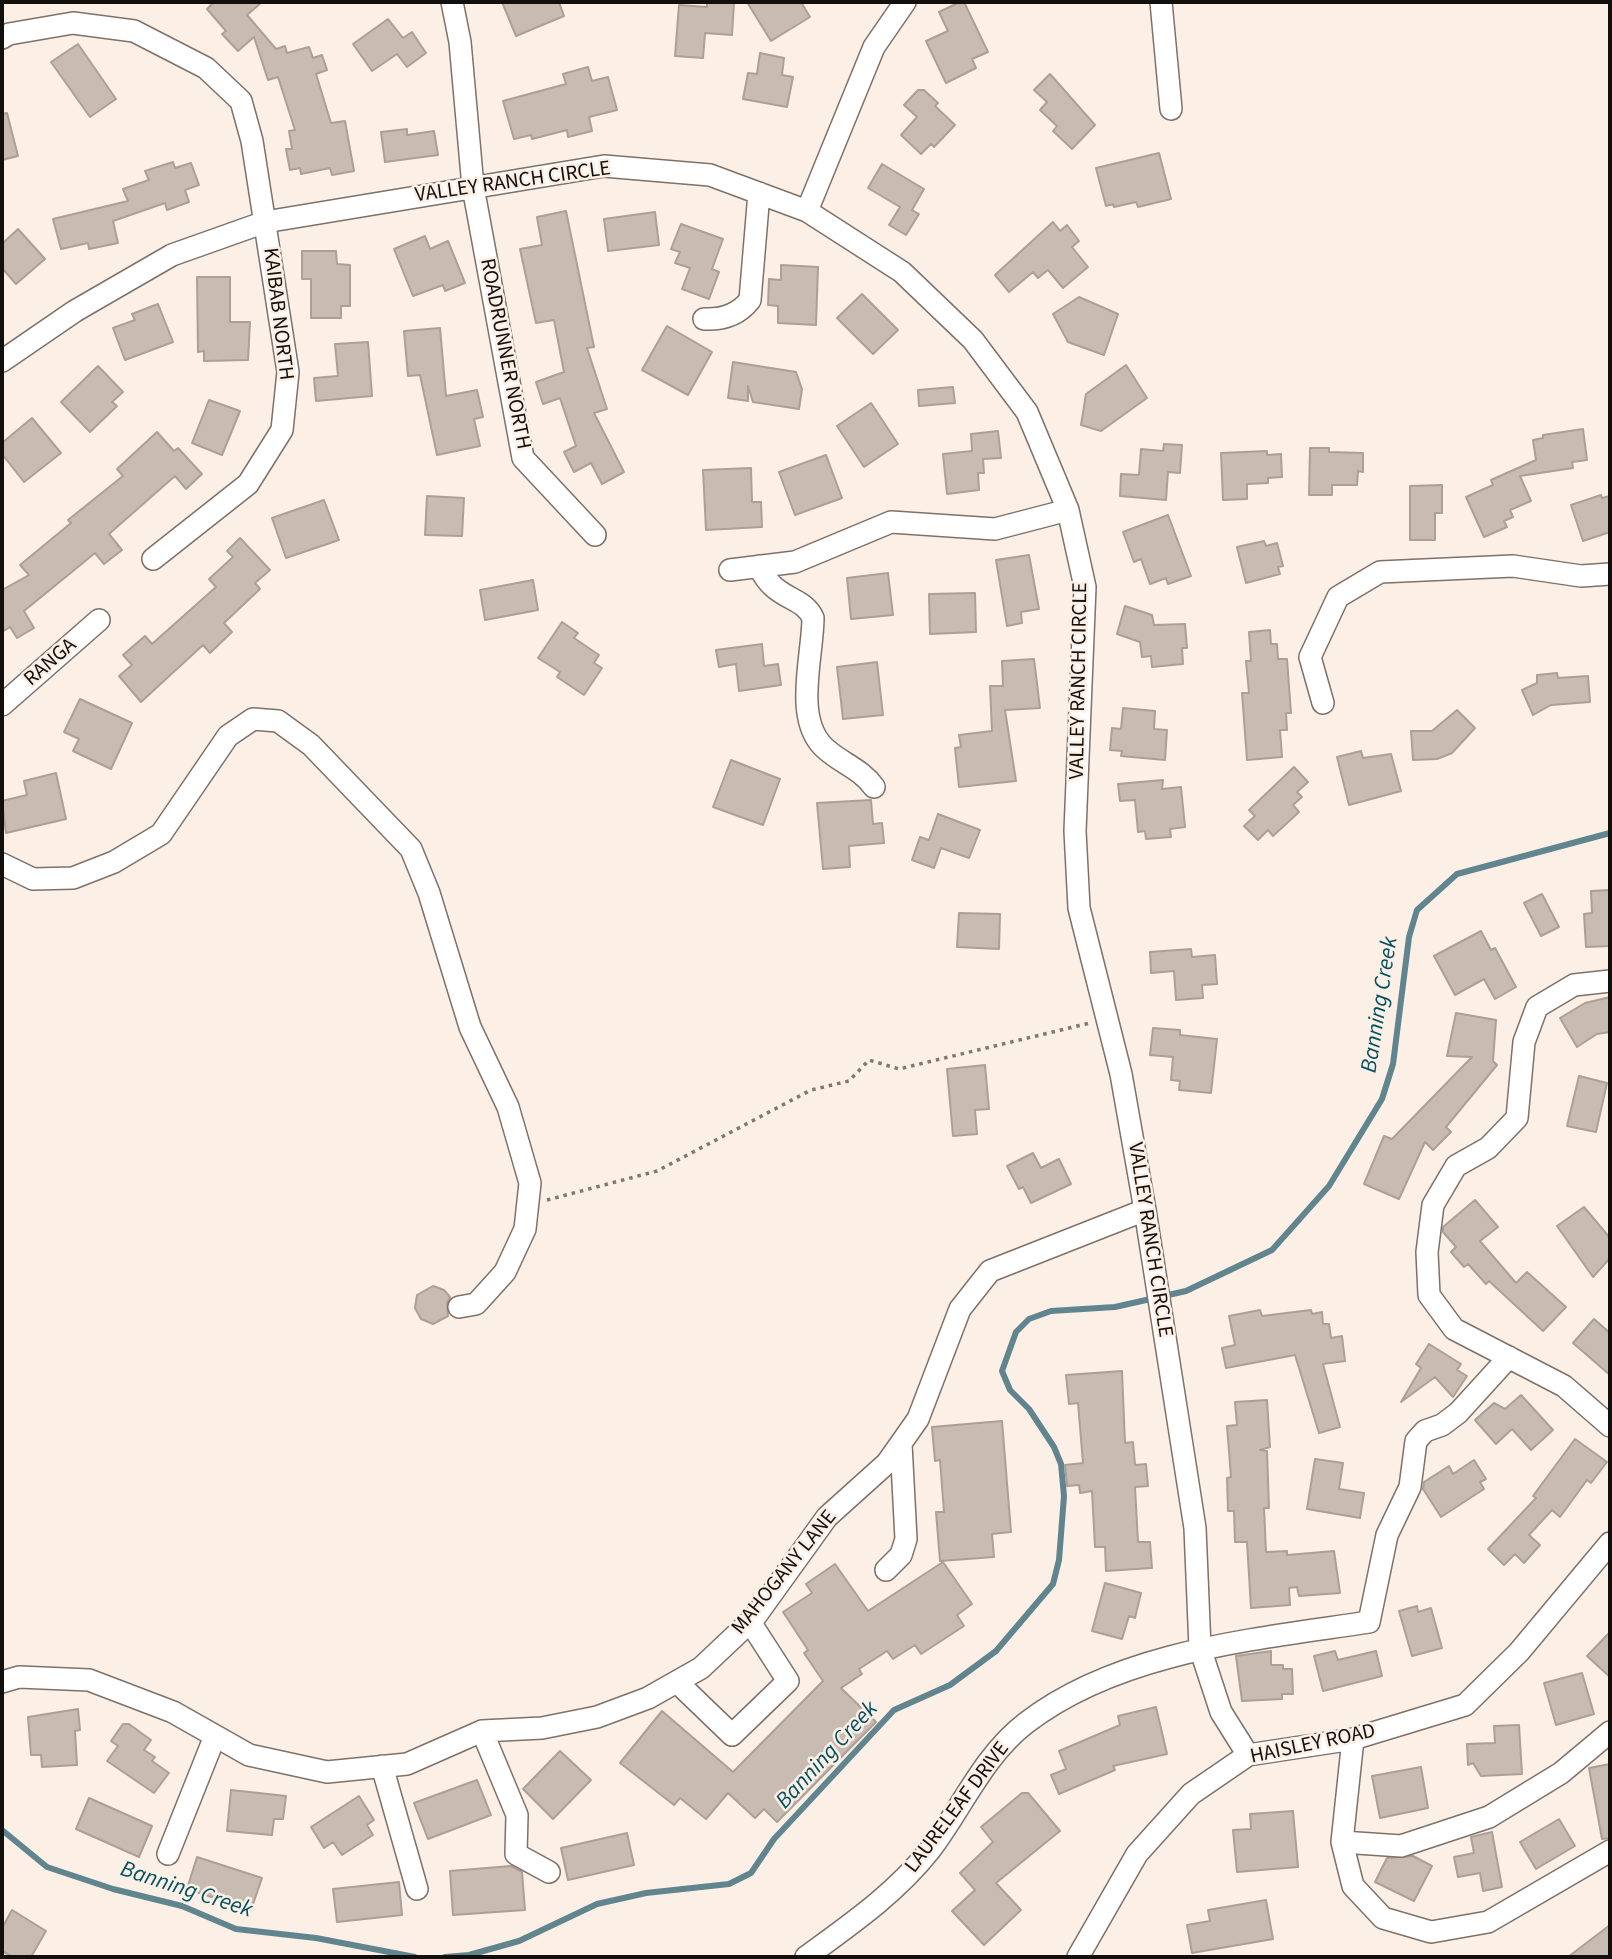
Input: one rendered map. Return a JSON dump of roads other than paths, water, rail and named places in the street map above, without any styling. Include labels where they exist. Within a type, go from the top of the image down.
[{"type":"street","name":"ROADRUNNER NORTH","points":[[452,2],[460,42],[473,187],[523,458],[595,535]]},
{"type":"street","points":[[807,211],[874,47],[905,2]]},
{"type":"street","points":[[1161,2],[1171,109]]},
{"type":"street","name":"KAIBAB NORTH","points":[[2,38],[9,34],[73,23],[134,31],[206,68],[241,100],[252,141],[288,372],[282,430],[248,484],[153,559]]},
{"type":"street","name":"VALLEY RANCH CIRCLE","points":[[2,361],[75,311],[172,255],[265,222],[604,166],[710,175],[807,211],[902,272],[973,340],[1027,412],[1068,510],[1085,587],[1075,831],[1079,908],[1121,1074],[1145,1210],[1195,1528],[1200,1648],[1221,1712],[1248,1755]]},
{"type":"street","points":[[704,319],[729,316],[743,308],[750,300],[756,255],[755,209],[759,193]]},
{"type":"street","points":[[730,570],[795,562],[891,522],[995,529],[1068,510]]},
{"type":"street","points":[[759,566],[772,588],[803,606],[813,618],[808,706],[818,741],[864,774],[874,787]]},
{"type":"street","points":[[1323,704],[1310,657],[1338,597],[1380,572],[1513,566],[1581,576],[1610,574]]},
{"type":"street","name":"RANGA","points":[[2,705],[99,620]]},
{"type":"street","points":[[2,864],[33,879],[73,878],[114,862],[161,834],[228,736],[253,719],[278,720],[311,745],[411,849],[429,892],[470,1027],[508,1107],[530,1183],[525,1229],[505,1272],[476,1304],[459,1307]]},
{"type":"street","points":[[1610,981],[1574,985],[1537,1007],[1524,1042],[1517,1118],[1488,1148],[1457,1166],[1433,1205],[1427,1252],[1429,1295],[1454,1329],[1564,1386],[1610,1426]]},
{"type":"street","name":"MAHOGANY LANE","points":[[482,1731],[542,1728],[597,1717],[648,1698],[701,1668],[750,1622],[827,1517],[887,1463],[901,1444],[918,1419],[960,1309],[990,1271],[1145,1210]]},
{"type":"street","name":"LAURELEAF DRIVE","points":[[806,1957],[894,1891],[931,1849],[989,1761],[1026,1723],[1091,1685],[1200,1648],[1369,1622],[1387,1535],[1410,1487],[1416,1441],[1425,1430],[1442,1426],[1458,1413],[1509,1357]]},
{"type":"street","points":[[886,1570],[901,1555],[906,1539],[901,1444]]},
{"type":"street","name":"HAISLEY ROAD","points":[[1078,1957],[1137,1854],[1191,1794],[1248,1755],[1353,1739],[1465,1705],[1519,1652],[1610,1543]]},
{"type":"street","points":[[677,1682],[732,1735],[788,1681],[750,1622]]},
{"type":"street","points":[[2,1682],[19,1677],[89,1681],[173,1712],[249,1755],[327,1772],[407,1764],[482,1731],[517,1815],[516,1854],[549,1872]]},
{"type":"street","points":[[1342,1842],[1401,1846],[1489,1817],[1561,1773],[1610,1732]]},
{"type":"street","points":[[169,1854],[215,1736]]},
{"type":"street","points":[[1353,1739],[1342,1842],[1353,1886],[1382,1918],[1431,1932],[1488,1922],[1610,1851]]},
{"type":"street","points":[[382,1766],[417,1889]]},
{"type":"waterway","name":"Banning Creek","points":[[445,1957],[469,1955],[519,1941],[597,1904],[646,1893],[729,1884],[751,1873],[774,1839],[894,1710],[950,1685],[996,1651],[1053,1584],[1059,1560],[1064,1496],[1061,1464],[1054,1447],[1029,1409],[1010,1390],[1002,1371],[1016,1332],[1029,1319],[1051,1311],[1115,1307],[1186,1291],[1272,1250],[1329,1186],[1382,1099],[1393,1064],[1409,937],[1417,910],[1457,874],[1610,833]]},
{"type":"waterway","name":"Banning Creek","points":[[2,1830],[47,1867],[113,1889],[182,1906],[236,1929],[316,1938],[415,1957]]}]
